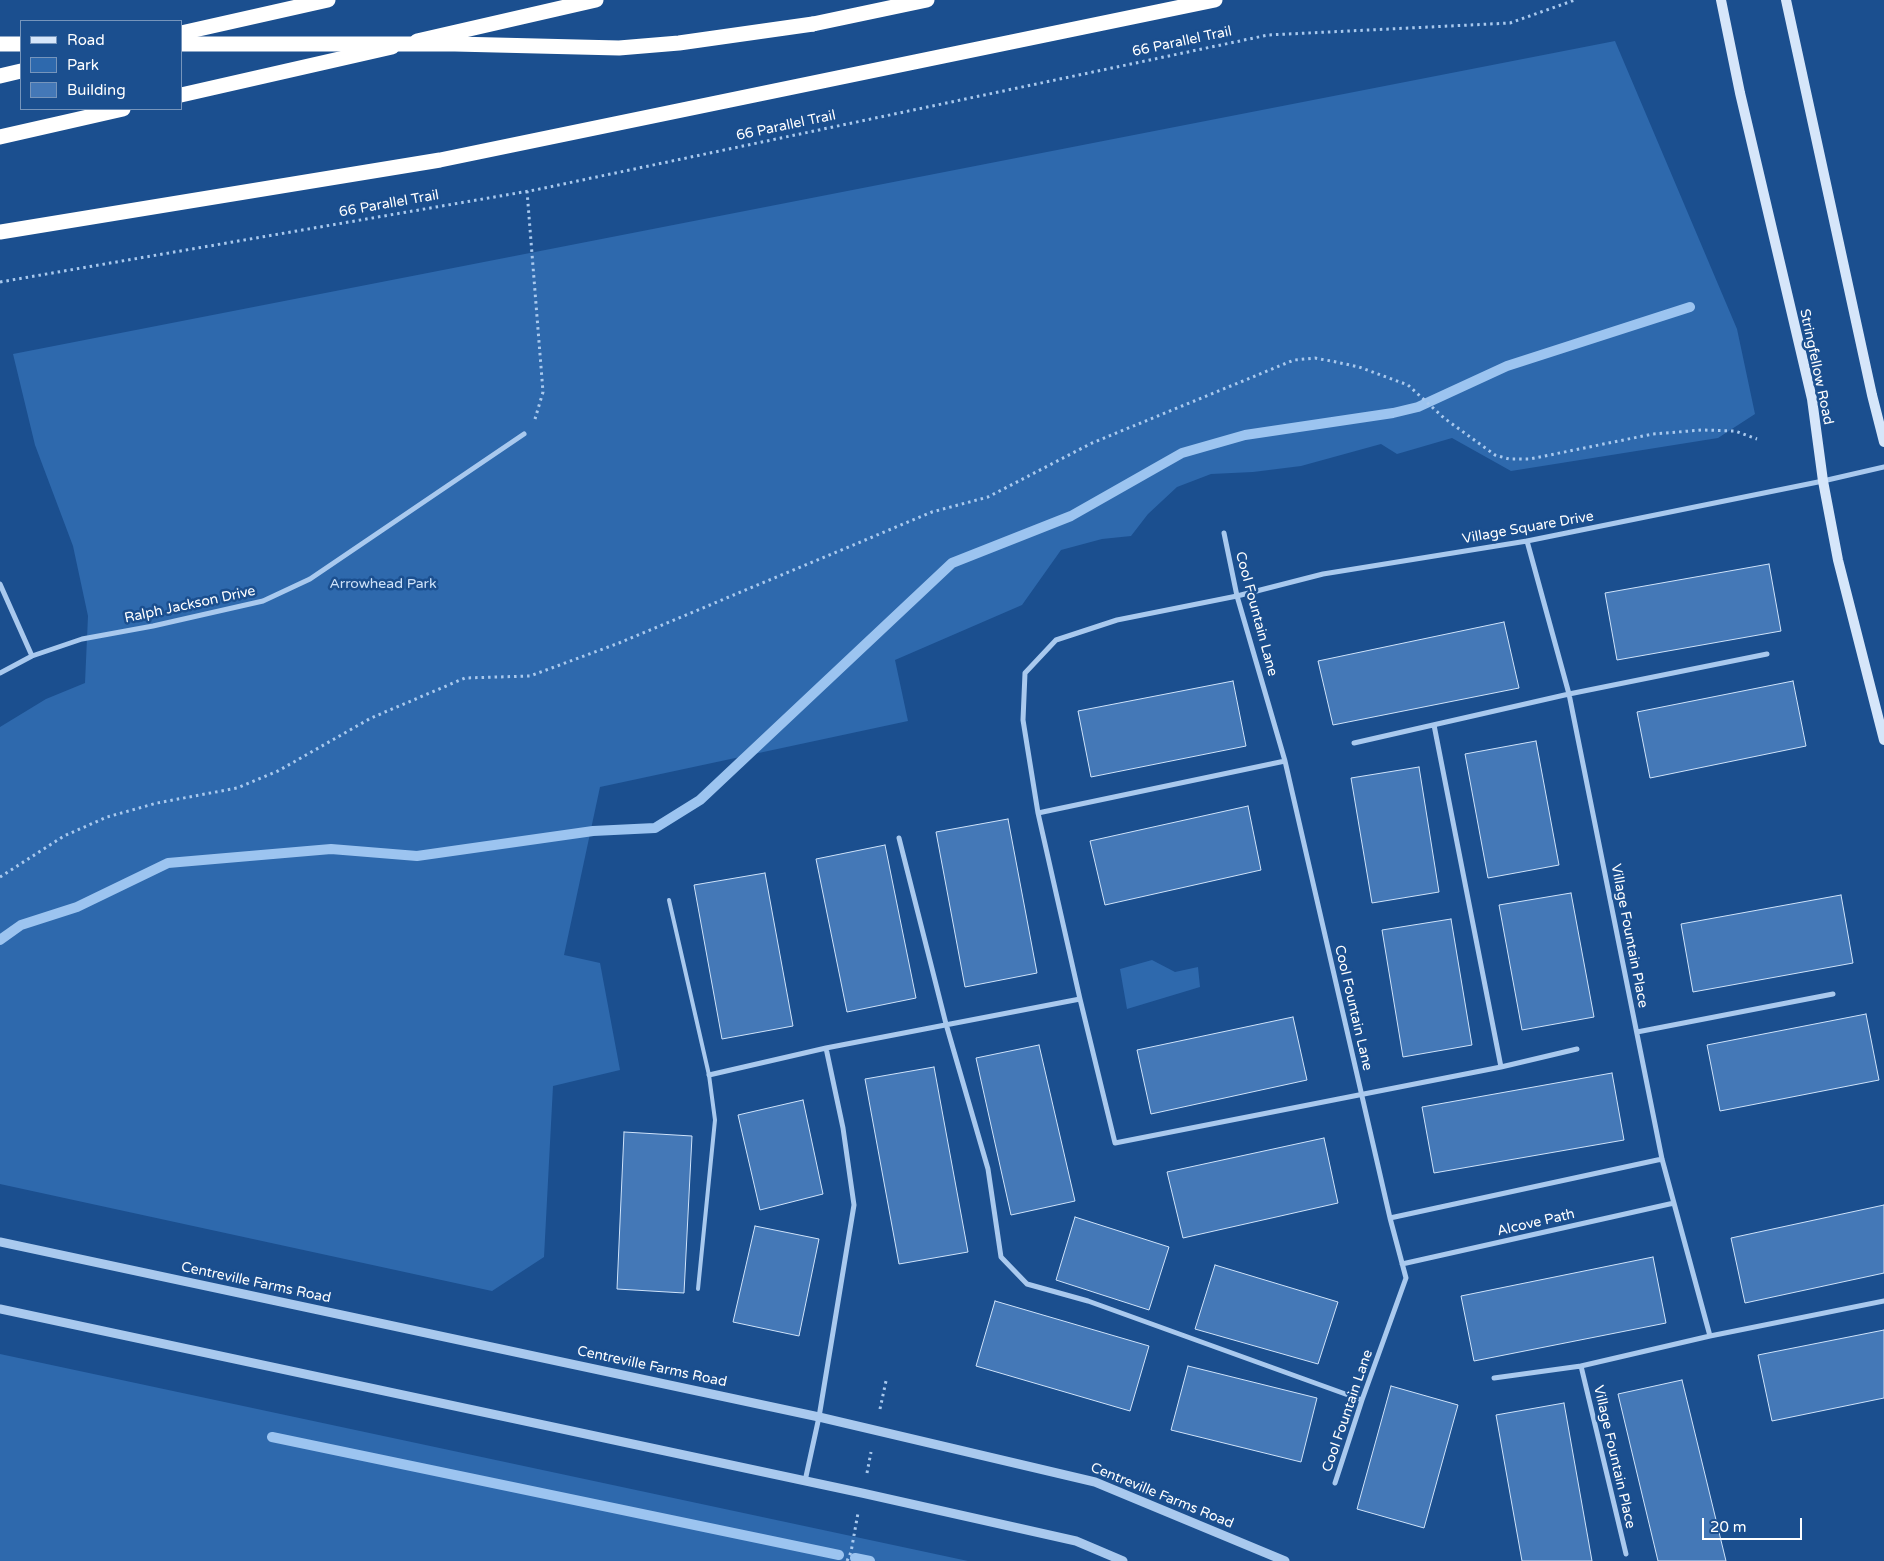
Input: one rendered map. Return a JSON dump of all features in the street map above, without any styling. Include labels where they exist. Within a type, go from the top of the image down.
[{"type":"highway","points":[[182,33],[328,0]]},
{"type":"highway","points":[[182,95],[596,0]]},
{"type":"highway","points":[[182,44],[455,44],[619,48],[679,43],[812,24],[928,0]]},
{"type":"highway","points":[[0,232],[440,160],[1215,0]]},
{"type":"highway","points":[[0,44],[20,44]]},
{"type":"highway","points":[[0,76],[20,71]]},
{"type":"highway","points":[[0,137],[119,110]]},
{"type":"main road","name":"Stringfellow Road","points":[[1721,0],[1740,93],[1812,399],[1823,481],[1838,560],[1884,740]]},
{"type":"main road","points":[[1786,0],[1872,395],[1884,442]]},
{"type":"street","name":"Ralph Jackson Drive","points":[[0,673],[32,656],[82,639],[153,626],[263,601],[310,579],[524,434]]},
{"type":"street","name":"Village Square Drive","points":[[1362,1094],[1115,1143],[1038,813],[1023,720],[1025,672],[1056,640],[1117,620],[1237,596],[1323,574],[1527,541],[1884,467]]},
{"type":"street","name":"Cool Fountain Lane","points":[[1224,533],[1237,596],[1285,761],[1390,1218],[1406,1278],[1362,1400],[1335,1483]]},
{"type":"street","name":"Village Fountain Place","points":[[1527,541],[1569,694],[1662,1159],[1710,1336]]},
{"type":"street","points":[[0,584],[32,656]]},
{"type":"street","points":[[1354,743],[1569,694],[1767,654]]},
{"type":"street","points":[[1434,725],[1500,1067]]},
{"type":"street","points":[[1038,813],[1285,761]]},
{"type":"street","points":[[899,838],[946,1024],[988,1169],[1001,1257],[1027,1284],[1088,1301],[1362,1400]]},
{"type":"street","points":[[1637,1032],[1833,994]]},
{"type":"street","points":[[709,1075],[826,1048],[1080,999]]},
{"type":"street","points":[[805,1481],[819,1417],[854,1205],[843,1128],[826,1048]]},
{"type":"street","points":[[1362,1094],[1500,1067],[1578,1049]]},
{"type":"street","points":[[1390,1218],[1662,1159]]},
{"type":"street","name":"Alcove Path","points":[[1402,1264],[1674,1203]]},
{"type":"street","name":"Centreville Farms Road","points":[[0,1242],[819,1417],[1096,1482],[1285,1561]]},
{"type":"street","points":[[1494,1378],[1581,1366],[1710,1336],[1884,1301]]},
{"type":"street","points":[[0,1309],[805,1481],[1076,1541],[1123,1561]]},
{"type":"street","name":"Village Fountain Place","points":[[1581,1366],[1626,1554]]},
{"type":"lane","points":[[669,900],[709,1075],[715,1120],[698,1289]]},
{"type":"path","name":"66 Parallel Trail","points":[[0,282],[527,191],[1268,35],[1510,23],[1575,0]]},
{"type":"path","points":[[524,434],[536,416],[543,392],[527,191]]},
{"type":"path","points":[[0,877],[64,836],[107,817],[157,803],[237,788],[278,772],[371,718],[465,678],[530,676],[619,643],[932,512],[988,498],[1092,443],[1294,360],[1314,358],[1359,367],[1408,385],[1444,418],[1481,445],[1495,455],[1509,458],[1530,458],[1653,434],[1702,430],[1735,431],[1756,439]]},
{"type":"green space","name":"Arrowhead Park","points":[[1615,41],[1737,329],[1755,414],[1718,438],[1511,471],[1452,438],[1397,454],[1381,444],[1301,466],[1253,472],[1211,474],[1177,487],[1148,514],[1131,536],[1102,539],[1061,550],[1022,605],[895,660],[908,721],[600,787],[564,955],[600,963],[620,1070],[553,1086],[544,1257],[492,1291],[0,1184],[0,727],[46,699],[85,683],[88,616],[73,546],[35,445],[13,354]]},
{"type":"green space","points":[[1152,960],[1175,972],[1198,967],[1200,987],[1127,1009],[1120,969]]},
{"type":"green space","points":[[0,1354],[968,1561],[0,1561]]},
{"type":"building","points":[[1769,564],[1781,631],[1617,660],[1605,593]]},
{"type":"building","points":[[1504,622],[1519,688],[1333,725],[1318,661]]},
{"type":"building","points":[[1233,681],[1246,746],[1091,777],[1078,711]]},
{"type":"building","points":[[1793,681],[1806,746],[1650,778],[1637,712]]},
{"type":"building","points":[[1536,741],[1559,865],[1488,878],[1465,754]]},
{"type":"building","points":[[1419,767],[1439,892],[1372,903],[1351,778]]},
{"type":"building","points":[[1248,806],[1261,870],[1105,905],[1090,841]]},
{"type":"building","points":[[1008,819],[1037,973],[965,987],[936,832]]},
{"type":"building","points":[[885,845],[916,998],[847,1012],[816,859]]},
{"type":"building","points":[[765,873],[793,1026],[722,1039],[694,885]]},
{"type":"building","points":[[1571,893],[1594,1017],[1522,1030],[1499,905]]},
{"type":"building","points":[[1841,895],[1853,963],[1693,992],[1681,924]]},
{"type":"building","points":[[1451,919],[1472,1045],[1403,1057],[1382,930]]},
{"type":"building","points":[[1866,1014],[1879,1080],[1720,1111],[1707,1045]]},
{"type":"building","points":[[1293,1017],[1307,1080],[1151,1114],[1137,1050]]},
{"type":"building","points":[[1039,1045],[1075,1201],[1011,1215],[976,1058]]},
{"type":"building","points":[[934,1067],[968,1252],[899,1264],[865,1079]]},
{"type":"building","points":[[1612,1073],[1624,1140],[1434,1173],[1422,1107]]},
{"type":"building","points":[[803,1100],[823,1194],[760,1210],[738,1115]]},
{"type":"building","points":[[624,1132],[692,1136],[684,1293],[617,1289]]},
{"type":"building","points":[[1324,1138],[1338,1203],[1183,1238],[1167,1172]]},
{"type":"building","points":[[1884,1205],[1884,1273],[1745,1303],[1731,1238]]},
{"type":"building","points":[[1075,1217],[1169,1247],[1149,1310],[1056,1280]]},
{"type":"building","points":[[755,1226],[819,1239],[799,1336],[733,1322]]},
{"type":"building","points":[[1653,1257],[1666,1323],[1474,1361],[1461,1296]]},
{"type":"building","points":[[1215,1265],[1338,1302],[1318,1364],[1195,1329]]},
{"type":"building","points":[[995,1301],[1149,1346],[1130,1411],[976,1366]]},
{"type":"building","points":[[1884,1330],[1884,1398],[1772,1421],[1758,1355]]},
{"type":"building","points":[[1188,1366],[1317,1398],[1301,1462],[1171,1430]]},
{"type":"building","points":[[1682,1380],[1726,1561],[1658,1561],[1618,1394]]},
{"type":"building","points":[[1391,1386],[1458,1405],[1424,1528],[1357,1509]]},
{"type":"building","points":[[1564,1403],[1592,1561],[1522,1561],[1496,1415]]},
{"type":"waterway","points":[[0,940],[21,925],[77,907],[168,863],[331,849],[417,856],[593,831],[655,828],[700,800],[952,563],[1071,516],[1182,453],[1245,435],[1393,413],[1418,407],[1507,366],[1690,307]]},
{"type":"waterway","points":[[272,1437],[839,1555]]},
{"type":"waterway","points":[[855,1558],[870,1561]]}]
